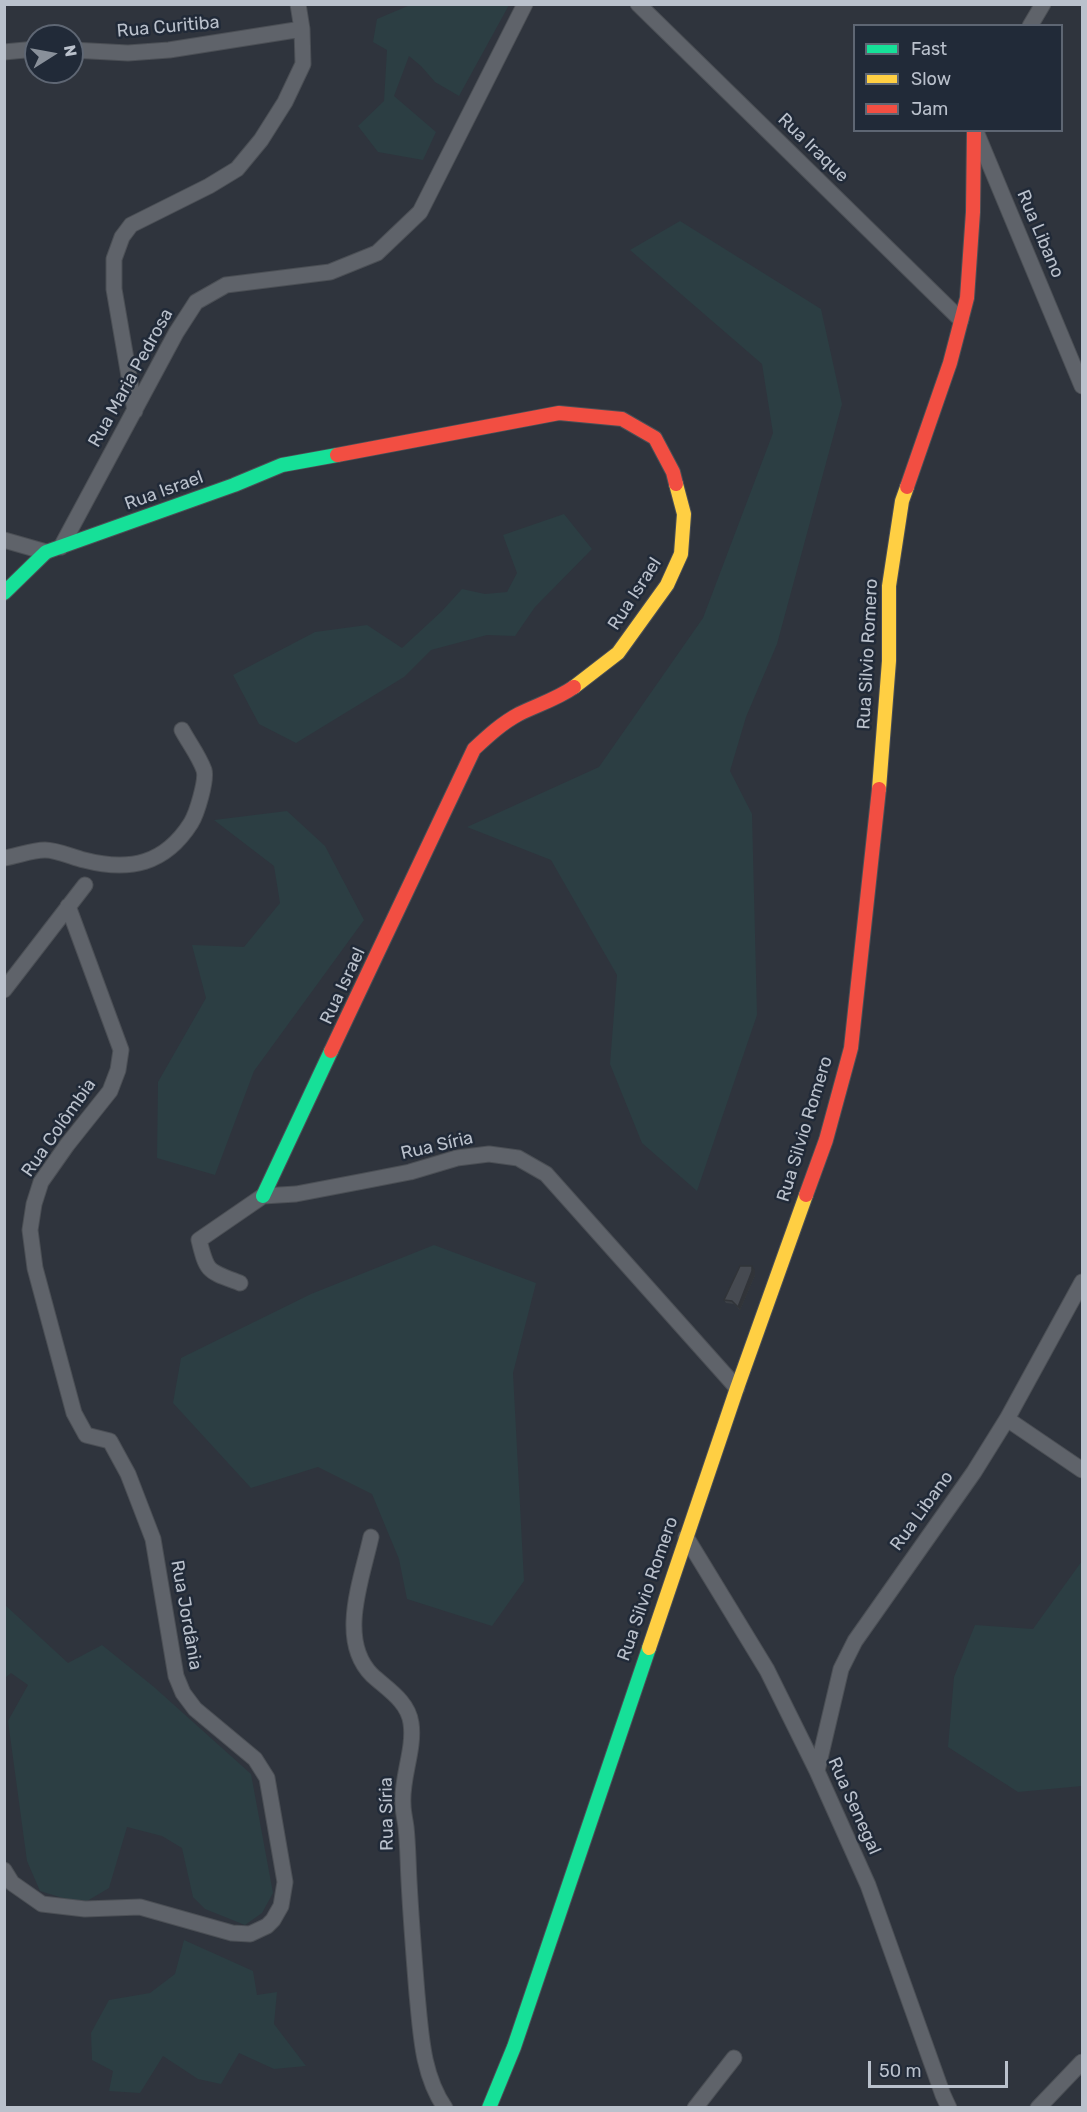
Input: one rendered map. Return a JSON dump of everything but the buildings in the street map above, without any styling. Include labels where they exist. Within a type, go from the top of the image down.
[{"type":"street","points":[[135,411],[114,289],[114,259],[122,237],[131,225],[209,186],[237,169],[261,140],[285,102],[303,64],[302,29],[298,4]]},
{"type":"street","name":"Rua Maria Pedrosa","points":[[4,593],[53,550],[135,411],[195,302],[226,285],[330,272],[377,253],[420,212],[525,4]]},
{"type":"street","name":"Rua Iraque","points":[[638,4],[961,320]]},
{"type":"street","points":[[1031,24],[1043,4]]},
{"type":"street","name":"Rua Curitiba","points":[[84,51],[128,53],[169,50],[302,29]]},
{"type":"street","points":[[4,52],[24,50]]},
{"type":"street","name":"Rua Silvio Romero","points":[[491,2105],[514,2047],[737,1388],[826,1140],[851,1048],[879,799],[889,661],[889,586],[902,501],[950,363],[967,298],[973,212],[975,132]]},
{"type":"street","name":"Rua Libano","points":[[976,132],[1083,386]]},
{"type":"street","name":"Rua Israel","points":[[53,550],[234,485],[282,465],[560,413],[622,419],[656,438],[673,472],[684,514],[681,554],[667,585],[618,653],[564,694],[537,705],[501,725],[474,749],[263,1196]]},
{"type":"street","points":[[4,540],[53,550]]},
{"type":"street","points":[[4,858],[45,850],[86,861],[124,866],[143,863],[160,856],[180,840],[193,819],[205,772],[182,730]]},
{"type":"street","points":[[4,990],[85,885]]},
{"type":"street","name":"Rua Colômbia","points":[[68,906],[121,1050],[118,1070],[110,1091],[41,1182],[34,1204],[30,1230],[35,1268],[74,1413]]},
{"type":"street","name":"Rua Síria","points":[[263,1196],[296,1194],[411,1172],[457,1158],[489,1154],[518,1158],[546,1174],[737,1388]]},
{"type":"street","points":[[240,1283],[216,1274],[205,1265],[199,1240],[263,1196]]},
{"type":"street","name":"Rua Libano","points":[[817,1772],[841,1670],[855,1641],[974,1472],[1007,1419],[1083,1282]]},
{"type":"street","name":"Rua Jordânia","points":[[4,1870],[12,1883],[42,1904],[86,1909],[140,1907],[232,1933],[250,1934],[267,1926],[281,1906],[285,1882],[267,1778],[255,1759],[195,1709],[183,1693],[170,1651],[153,1539],[136,1493],[121,1458],[110,1441],[86,1435],[74,1413]]},
{"type":"street","points":[[1007,1419],[1083,1470]]},
{"type":"street","name":"Rua Síria","points":[[371,1537],[357,1601],[353,1637],[356,1651],[363,1663],[399,1698],[411,1723],[403,1803],[412,1939],[423,2047],[430,2081],[445,2108]]},
{"type":"street","name":"Rua Senegal","points":[[686,1537],[767,1670],[817,1772],[868,1885],[949,2108]]},
{"type":"street","points":[[695,2108],[734,2058]]},
{"type":"street","points":[[1038,2108],[1083,2062]]},
{"type":"street","points":[[473,2108],[491,2105]]},
{"type":"shaded area","points":[[410,5],[509,5],[459,96],[435,82],[409,56],[394,96],[436,132],[423,160],[378,152],[358,126],[384,101],[387,50],[373,42],[377,19]]},
{"type":"shaded area","points":[[680,221],[821,309],[842,404],[777,644],[746,717],[730,771],[752,814],[757,1015],[697,1191],[642,1143],[610,1064],[617,975],[551,860],[467,827],[599,767],[703,618],[773,433],[762,364],[630,250]]},
{"type":"shaded area","points":[[564,514],[592,549],[535,607],[515,636],[487,635],[431,650],[404,677],[296,743],[259,724],[233,675],[315,632],[367,625],[402,648],[462,589],[485,594],[507,592],[517,573],[503,535]]},
{"type":"shaded area","points":[[287,811],[325,846],[364,920],[254,1071],[215,1175],[157,1158],[158,1082],[206,998],[192,945],[244,947],[280,903],[274,866],[214,820]]},
{"type":"shaded area","points":[[434,1245],[536,1283],[513,1373],[524,1581],[492,1626],[407,1599],[399,1559],[372,1494],[318,1467],[251,1488],[173,1403],[181,1358],[311,1294]]},
{"type":"shaded area","points":[[1082,1561],[1082,1786],[1018,1792],[948,1747],[954,1677],[975,1625],[1033,1629]]},
{"type":"shaded area","points":[[4,1604],[68,1663],[102,1645],[154,1687],[251,1774],[273,1893],[262,1913],[245,1925],[205,1909],[193,1897],[182,1848],[162,1836],[127,1827],[109,1888],[82,1904],[40,1891],[27,1861],[8,1721],[28,1685],[11,1673],[5,1678]]},
{"type":"shaded area","points":[[184,1940],[253,1971],[257,1995],[277,1992],[274,2024],[306,2066],[274,2069],[239,2053],[221,2084],[198,2079],[163,2056],[140,2093],[109,2091],[113,2071],[92,2060],[91,2033],[109,2000],[150,1993],[175,1974]]},
{"type":"traffic: fast","points":[[4,593],[46,552],[234,485],[282,465],[337,455]]},
{"type":"traffic: fast","points":[[263,1196],[331,1051]]},
{"type":"traffic: fast","points":[[489,2108],[514,2047],[649,1648]]},
{"type":"traffic: slow","points":[[574,687],[618,653],[667,585],[681,554],[684,514],[676,484]]},
{"type":"traffic: slow","points":[[879,789],[889,661],[889,586],[902,501],[907,487]]},
{"type":"traffic: slow","points":[[649,1648],[737,1388],[806,1195]]},
{"type":"traffic: jam","points":[[907,487],[950,363],[967,298],[973,212],[974,132]]},
{"type":"traffic: jam","points":[[337,455],[559,413],[622,419],[655,438],[673,472],[676,484]]},
{"type":"traffic: jam","points":[[331,1051],[474,749],[495,730],[513,718],[574,687]]},
{"type":"traffic: jam","points":[[806,1195],[826,1140],[851,1048],[879,789]]}]
